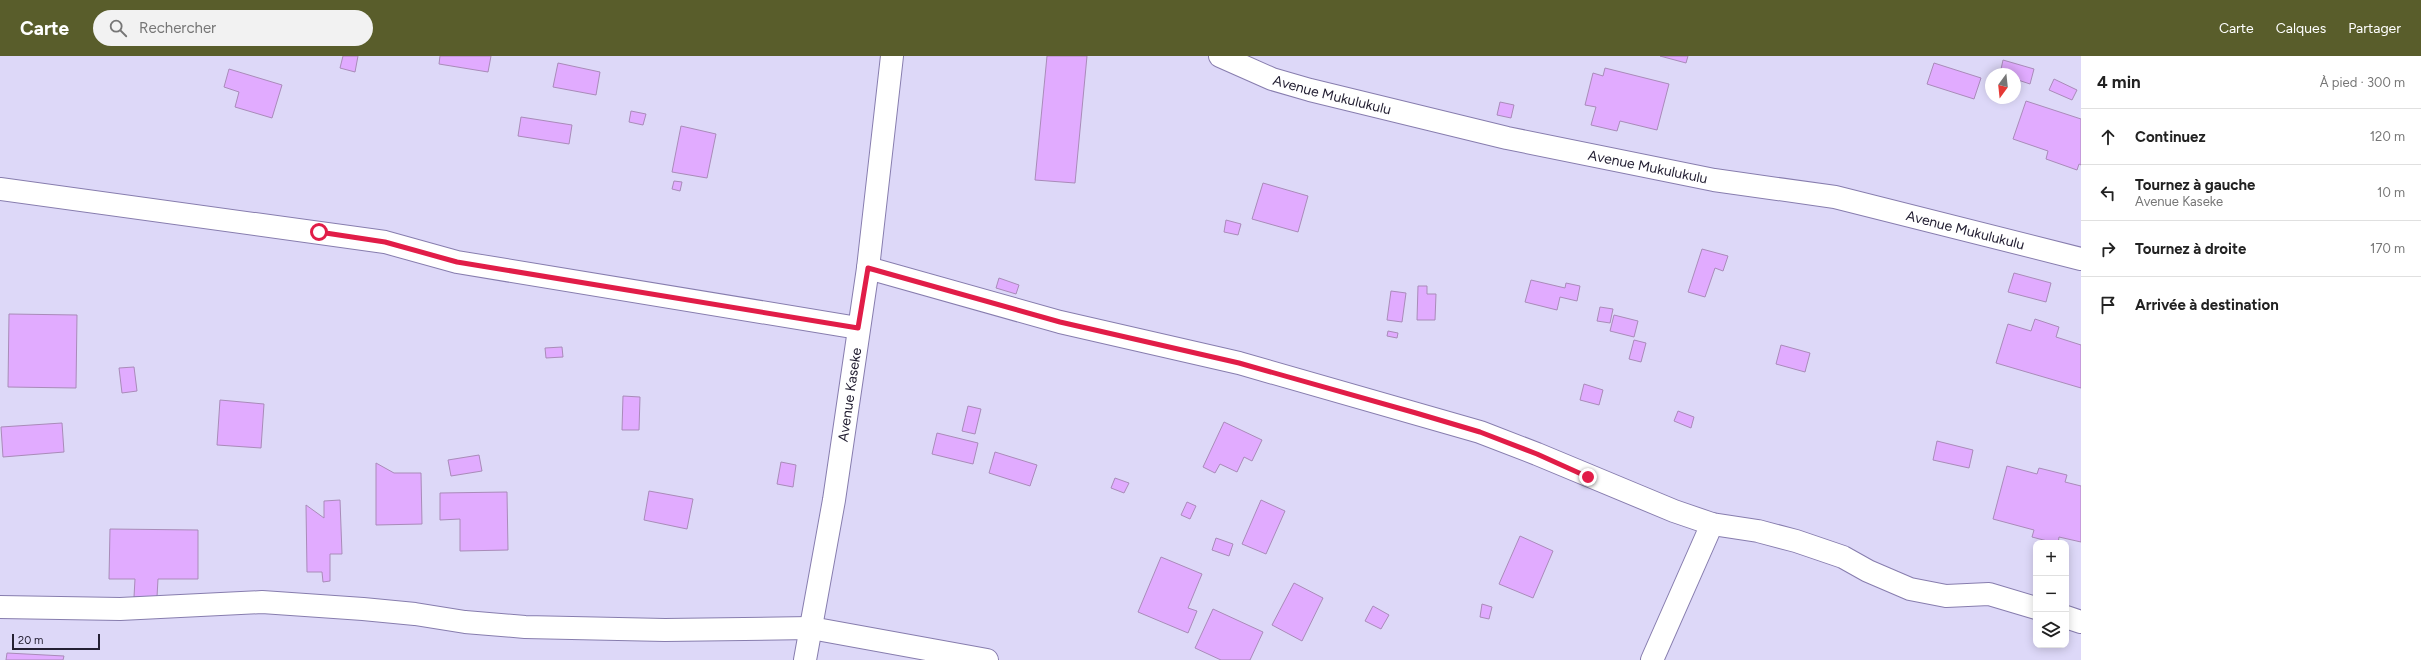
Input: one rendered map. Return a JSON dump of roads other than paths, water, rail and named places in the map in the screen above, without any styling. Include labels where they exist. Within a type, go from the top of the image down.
[{"type":"street","name":"Avenue Kaseke","points":[[805,660],[834,500],[868,268],[892,56]]},
{"type":"street","name":"Avenue Mukulukulu","points":[[1220,56],[1272,79],[1310,90],[1507,138],[1714,180],[1835,197],[2081,259]]},
{"type":"street","points":[[0,189],[222,222],[319,232],[370,240],[457,262],[858,328]]},
{"type":"street","points":[[868,268],[1060,322],[1239,363],[1480,432],[1674,511],[1712,524],[1758,531],[1808,545],[1843,557],[1868,571],[1910,589],[1946,596],[1989,594],[2033,607]]},
{"type":"street","points":[[1652,660],[1712,524]]},
{"type":"street","points":[[0,607],[120,609],[262,602],[378,610],[465,622],[525,626],[665,630],[811,628],[987,660]]},
{"type":"street","points":[[2069,618],[2081,622]]}]
